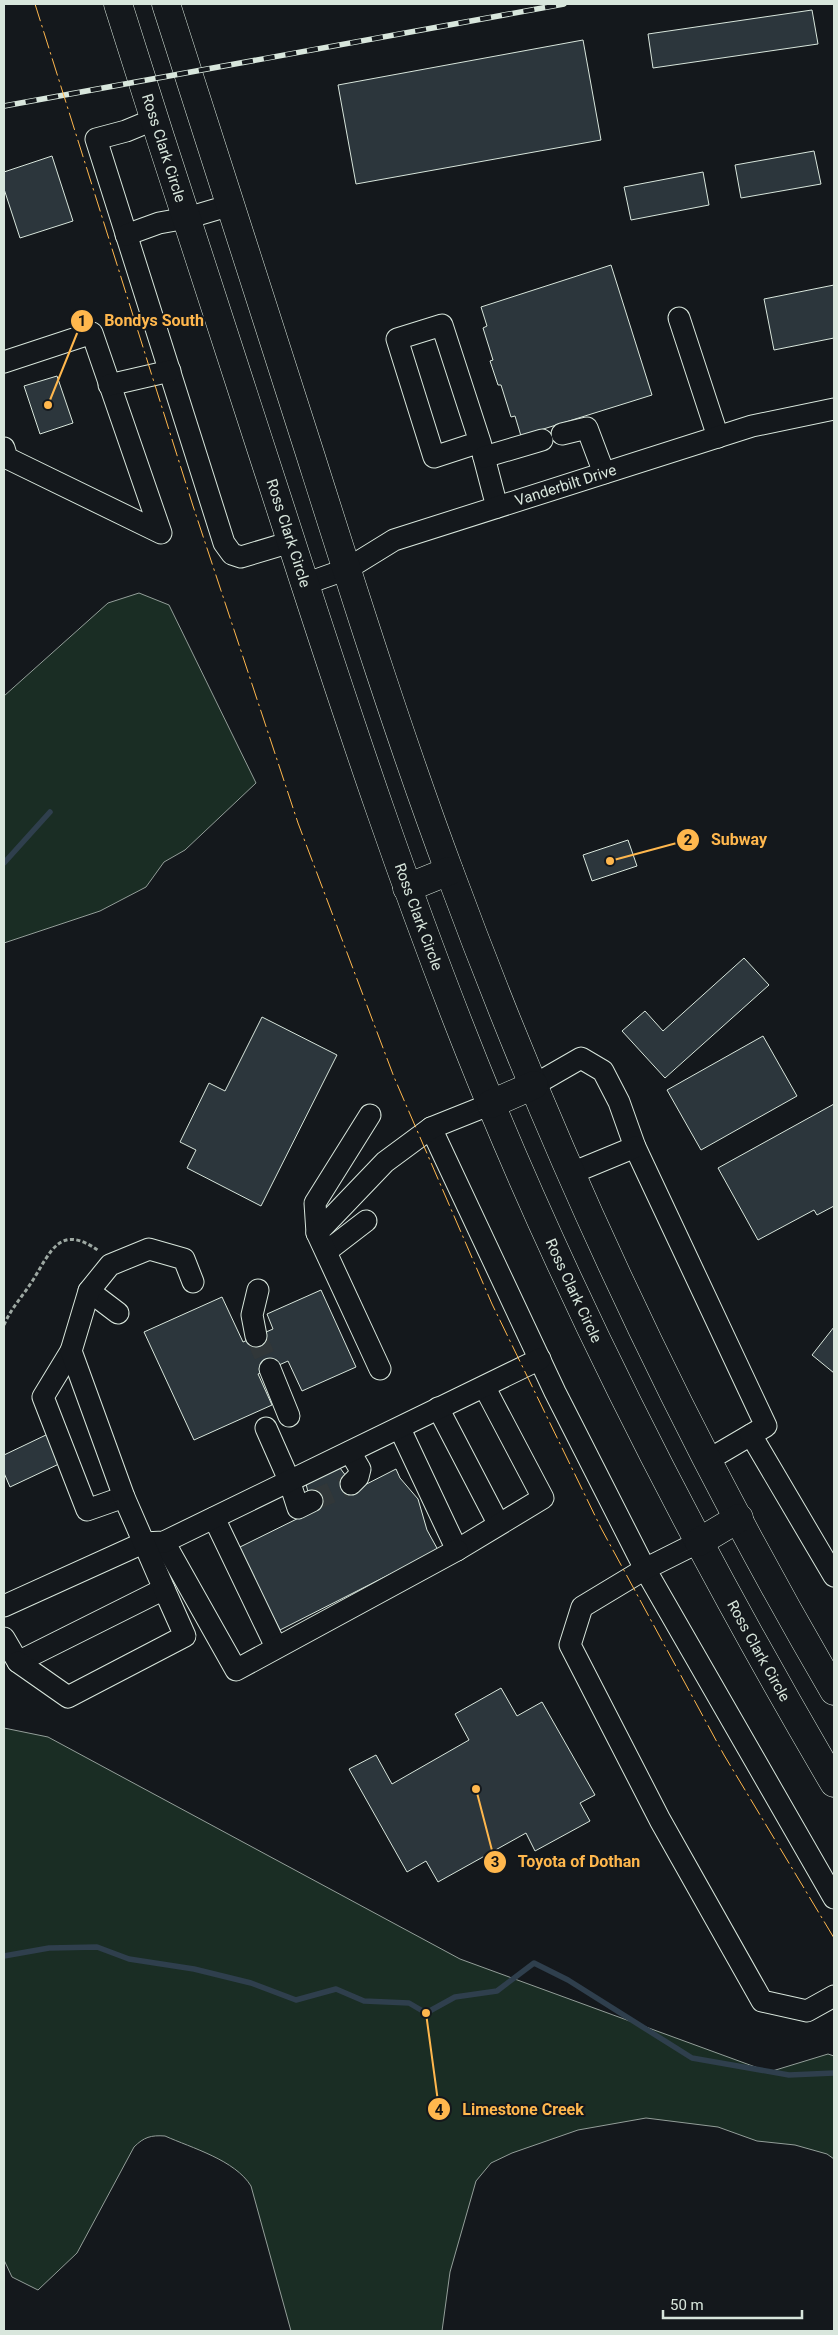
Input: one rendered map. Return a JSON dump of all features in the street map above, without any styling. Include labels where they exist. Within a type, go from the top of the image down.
[{"type":"highway","name":"Ross Clark Circle","points":[[118,4],[362,760],[407,888],[491,1104],[606,1356],[698,1542],[834,1783]]},
{"type":"highway","points":[[166,4],[404,745],[449,871],[534,1085],[643,1329],[708,1460],[834,1691]]},
{"type":"highway","points":[[407,888],[449,871]]},
{"type":"highway","points":[[491,1104],[534,1085]]},
{"type":"highway","points":[[698,1542],[739,1518]]},
{"type":"street","points":[[155,119],[126,131],[96,139],[224,543],[232,554],[241,557],[291,542]]},
{"type":"street","points":[[126,235],[159,222],[187,218],[231,205]]},
{"type":"street","points":[[679,318],[718,436]]},
{"type":"street","points":[[497,507],[482,450],[442,325],[397,339],[434,457],[482,450],[552,437],[587,428],[604,473]]},
{"type":"street","points":[[4,362],[92,333],[161,533],[7,458],[4,448]]},
{"type":"street","points":[[109,385],[170,370]]},
{"type":"street","name":"Vanderbilt Drive","points":[[305,584],[347,569],[394,540],[718,436],[752,426],[834,409]]},
{"type":"street","points":[[534,1085],[581,1058],[603,1071],[619,1102],[635,1147],[766,1426],[708,1460]]},
{"type":"street","points":[[322,1242],[385,1162],[431,1128],[491,1104]]},
{"type":"street","points":[[370,1115],[315,1203],[322,1242],[380,1369]]},
{"type":"street","points":[[431,1128],[540,1359],[645,1568],[834,1898]]},
{"type":"street","points":[[572,1173],[635,1147]]},
{"type":"street","points":[[322,1242],[366,1221]]},
{"type":"street","points":[[124,1497],[87,1510],[43,1397],[71,1351],[89,1291],[110,1265],[149,1249],[184,1259],[193,1282]]},
{"type":"street","points":[[256,1336],[252,1315],[258,1290]]},
{"type":"street","points":[[89,1291],[118,1313]]},
{"type":"street","points":[[71,1351],[124,1497],[236,1670],[457,1550],[498,1523],[543,1498],[485,1388]]},
{"type":"street","points":[[4,1606],[214,1518],[289,1480],[400,1429],[438,1408],[485,1388],[540,1359]]},
{"type":"street","points":[[270,1369],[289,1416]]},
{"type":"street","points":[[438,1408],[498,1523]]},
{"type":"street","points":[[266,1428],[289,1480],[298,1508],[312,1501]]},
{"type":"street","points":[[400,1429],[457,1550]]},
{"type":"street","points":[[751,1435],[834,1576]]},
{"type":"street","points":[[350,1452],[360,1468],[358,1477],[351,1484]]},
{"type":"street","points":[[214,1518],[276,1647]]},
{"type":"street","points":[[4,1638],[18,1662],[68,1696],[185,1636],[164,1589],[153,1542]]},
{"type":"street","points":[[698,1542],[645,1568],[582,1607],[570,1645],[660,1820],[762,2001],[807,2011],[834,1996]]},
{"type":"street","points":[[18,1662],[164,1589]]},
{"type":"path","points":[[4,1326],[10,1311],[56,1244],[71,1240],[89,1244],[104,1255],[110,1265]]},
{"type":"green space","points":[[139,593],[169,605],[256,783],[185,850],[164,862],[146,887],[100,911],[4,943],[4,696],[108,603]]},
{"type":"green space","points":[[4,1728],[48,1737],[460,1959],[769,2072],[828,2054],[834,2056],[834,2159],[827,2154],[795,2145],[757,2141],[718,2127],[646,2118],[578,2130],[512,2153],[491,2163],[476,2181],[450,2272],[442,2331],[291,2331],[251,2186],[235,2169],[224,2162],[165,2136],[152,2136],[134,2147],[77,2253],[38,2290],[12,2277],[4,2260]]},
{"type":"building","points":[[812,10],[818,44],[653,68],[648,34]]},
{"type":"building","points":[[583,40],[601,140],[356,184],[338,85]]},
{"type":"building","points":[[814,151],[821,184],[741,198],[735,165]]},
{"type":"building","points":[[52,156],[73,221],[20,238],[4,189],[4,172]]},
{"type":"building","points":[[703,172],[709,205],[631,220],[624,187]]},
{"type":"building","points":[[611,265],[652,395],[521,436],[515,416],[511,417],[501,385],[498,385],[490,361],[493,360],[483,328],[487,326],[481,307]]},
{"type":"building","points":[[834,285],[834,338],[774,350],[764,299]]},
{"type":"building","points":[[57,376],[73,423],[40,434],[24,386]]},
{"type":"building","points":[[628,840],[637,866],[592,881],[583,855]]},
{"type":"building","points":[[744,958],[769,985],[665,1078],[622,1031],[645,1011],[663,1031]]},
{"type":"building","points":[[262,1017],[337,1055],[261,1206],[187,1168],[196,1150],[180,1142],[209,1083],[225,1091]]},
{"type":"building","points":[[763,1036],[797,1096],[701,1150],[667,1090]]},
{"type":"building","points":[[834,1104],[834,1206],[817,1215],[814,1210],[758,1240],[718,1168]]},
{"type":"building","points":[[321,1290],[356,1367],[302,1391],[288,1361],[258,1374],[272,1405],[194,1440],[144,1332],[222,1297],[243,1342],[273,1329],[267,1314]]},
{"type":"building","points":[[834,1327],[834,1373],[812,1355]]},
{"type":"building","points":[[48,1434],[61,1463],[10,1487],[4,1473],[4,1455]]},
{"type":"building","points":[[340,1468],[349,1480],[353,1491],[396,1469],[400,1478],[418,1499],[427,1530],[438,1550],[280,1630],[238,1548],[317,1509],[306,1484]]},
{"type":"building","points":[[501,1688],[517,1716],[542,1702],[595,1795],[580,1803],[590,1821],[535,1851],[526,1833],[438,1882],[426,1861],[407,1872],[349,1769],[376,1755],[392,1784],[469,1740],[455,1714]]},
{"type":"waterway","points":[[4,863],[50,812]]},
{"type":"waterway","points":[[4,1956],[49,1948],[97,1947],[129,1959],[194,1969],[251,1983],[296,2000],[336,1989],[364,2001],[409,2003],[426,2013],[455,1997],[497,1991],[534,1963],[568,1980],[692,2058],[789,2075],[834,2073]]},
{"type":"tunnel","points":[[256,1336],[270,1369]]},
{"type":"tunnel","points":[[312,1501],[351,1484]]},
{"type":"railway","points":[[4,106],[564,4]]},
{"type":"power","points":[[35,4],[193,506],[298,823],[394,1077],[492,1304],[601,1528],[724,1755],[834,1938]]},
{"type":"place","name":"Bondys South","points":[[48,405]]},
{"type":"place","name":"Subway","points":[[610,861]]},
{"type":"place","name":"Toyota of Dothan","points":[[476,1789]]},
{"type":"place","name":"Limestone Creek","points":[[426,2013]]}]
